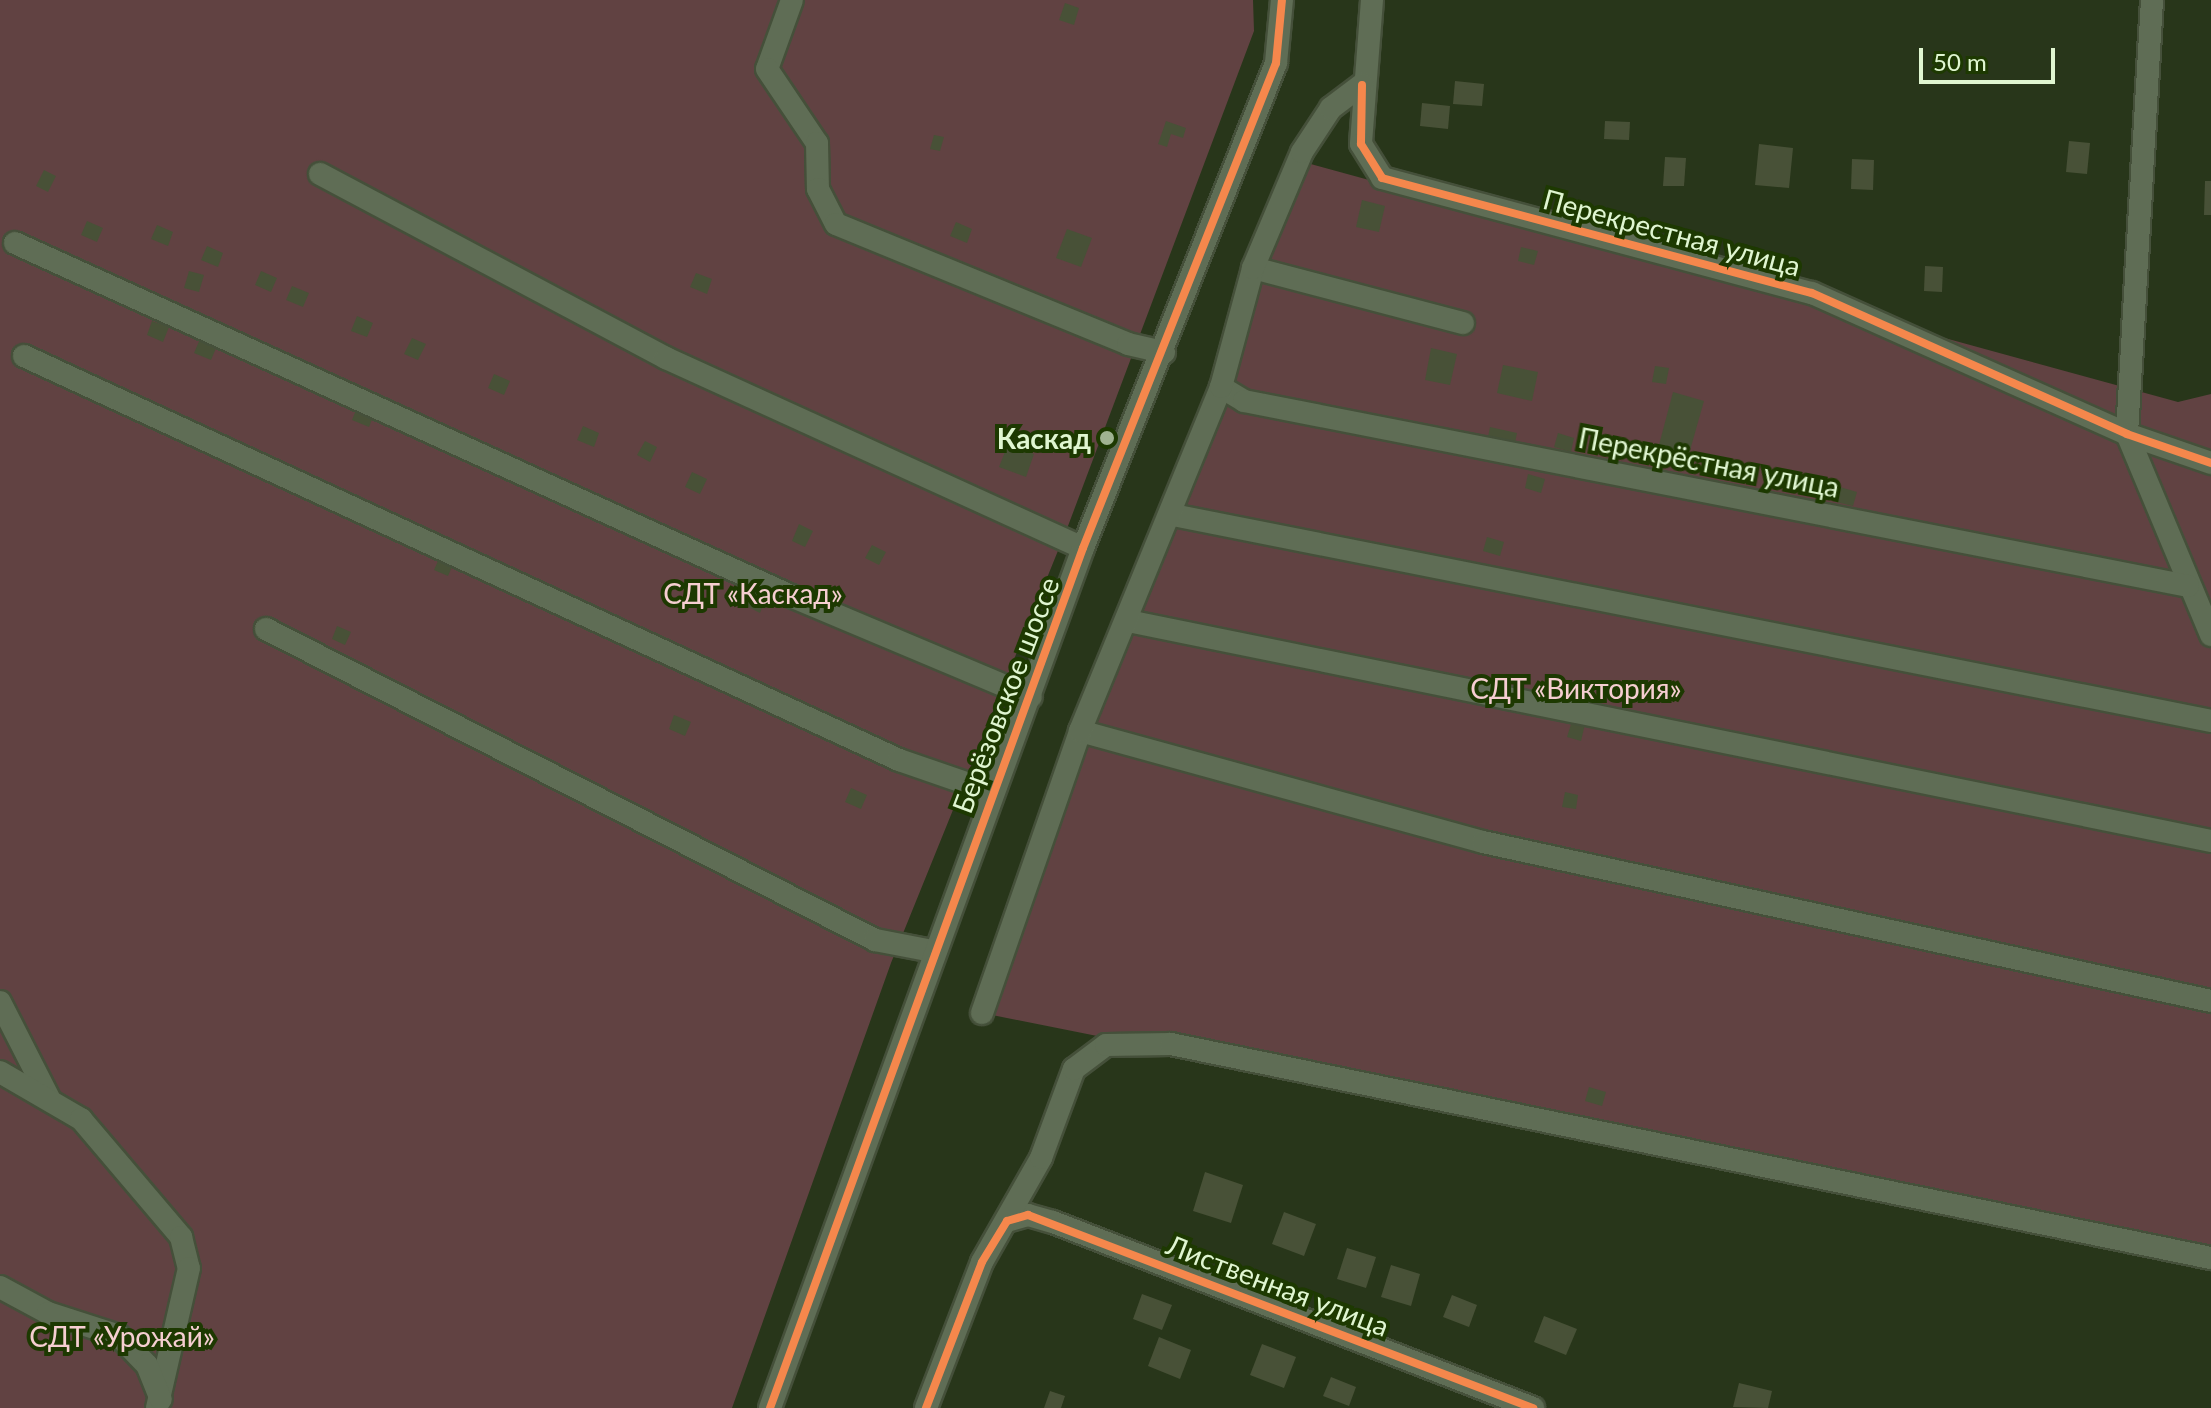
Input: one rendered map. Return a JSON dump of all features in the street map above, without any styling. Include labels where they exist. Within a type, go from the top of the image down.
[{"type":"street","points":[[792,0],[767,69],[817,143],[818,189],[836,224],[1128,344],[1164,352]]},
{"type":"street","name":"Берёзовское шоссе","points":[[770,1408],[932,951],[1031,697],[1083,548],[1164,352],[1276,63],[1282,0]]},
{"type":"street","name":"Перекрестная улица","points":[[1372,0],[1362,85],[1361,144],[1382,178],[1812,293],[2127,434],[2211,463]]},
{"type":"street","points":[[2152,0],[2127,434],[2211,635]]},
{"type":"street","points":[[982,1013],[1080,731],[1173,515],[1221,387],[1253,268],[1302,152],[1331,108],[1362,85]]},
{"type":"street","points":[[320,174],[666,358],[1083,548]]},
{"type":"street","points":[[15,243],[791,596],[1031,697]]},
{"type":"street","points":[[1253,268],[1463,323]]},
{"type":"street","points":[[24,356],[899,760],[992,792]]},
{"type":"street","name":"Перекрёстная улица","points":[[1221,387],[1244,401],[2188,586]]},
{"type":"street","points":[[1173,515],[2211,721]]},
{"type":"street","points":[[1133,622],[2211,841]]},
{"type":"street","points":[[266,629],[875,940],[932,951]]},
{"type":"street","points":[[1080,731],[1483,842],[2211,1001]]},
{"type":"street","points":[[0,1002],[50,1101]]},
{"type":"street","points":[[926,1408],[982,1262],[1007,1221],[1022,1181],[1041,1158],[1074,1069],[1106,1045],[1136,1041],[2211,1258]]},
{"type":"street","points":[[0,1072],[81,1119],[181,1237],[189,1268],[160,1404]]},
{"type":"street","name":"Лиственная улица","points":[[1007,1221],[1028,1215],[1053,1222],[1533,1408]]},
{"type":"street","points":[[0,1287],[48,1313],[119,1336],[147,1365],[160,1404]]},
{"type":"green space","points":[[0,0],[1253,0],[1254,31],[1068,526],[891,963],[732,1408],[0,1408]]},
{"type":"green space","name":"СДТ «Виктория»","points":[[1307,163],[2178,402],[2211,394],[2211,1259],[982,1013]]},
{"type":"building","points":[[1065,3],[1079,8],[1074,25],[1059,20]]},
{"type":"building","points":[[1455,81],[1484,84],[1482,106],[1453,104]]},
{"type":"building","points":[[1422,103],[1450,106],[1448,129],[1420,126]]},
{"type":"building","points":[[1166,121],[1186,128],[1183,138],[1171,134],[1167,147],[1158,144]]},
{"type":"building","points":[[1605,121],[1630,122],[1629,140],[1604,139]]},
{"type":"building","points":[[934,135],[944,137],[940,151],[930,149]]},
{"type":"building","points":[[2069,141],[2090,143],[2087,174],[2066,172]]},
{"type":"building","points":[[1759,144],[1793,148],[1789,188],[1755,185]]},
{"type":"building","points":[[1665,157],[1686,158],[1684,186],[1663,186]]},
{"type":"building","points":[[1852,159],[1874,160],[1873,190],[1851,189]]},
{"type":"building","points":[[44,170],[56,176],[48,192],[36,186]]},
{"type":"building","points":[[2205,181],[2211,181],[2211,215],[2204,215]]},
{"type":"building","points":[[1362,200],[1385,206],[1379,232],[1356,227]]},
{"type":"building","points":[[87,221],[103,228],[97,242],[81,235]]},
{"type":"building","points":[[956,222],[972,229],[967,243],[950,236]]},
{"type":"building","points":[[157,225],[173,232],[168,246],[151,239]]},
{"type":"building","points":[[1067,229],[1092,238],[1081,267],[1056,258]]},
{"type":"building","points":[[207,246],[223,253],[218,267],[201,260]]},
{"type":"building","points":[[1521,247],[1538,251],[1534,265],[1518,261]]},
{"type":"building","points":[[1925,266],[1943,267],[1942,292],[1924,291]]},
{"type":"building","points":[[189,271],[204,275],[199,292],[184,288]]},
{"type":"building","points":[[261,271],[277,278],[271,292],[255,285]]},
{"type":"building","points":[[696,273],[712,279],[707,294],[690,287]]},
{"type":"building","points":[[292,286],[309,293],[303,307],[286,300]]},
{"type":"building","points":[[357,316],[373,323],[367,337],[351,331]]},
{"type":"building","points":[[152,321],[169,327],[163,342],[147,335]]},
{"type":"building","points":[[412,338],[426,344],[418,360],[404,354]]},
{"type":"building","points":[[200,339],[217,346],[211,360],[194,353]]},
{"type":"building","points":[[1431,348],[1457,354],[1450,385],[1425,380]]},
{"type":"building","points":[[1503,365],[1538,372],[1532,401],[1497,393]]},
{"type":"building","points":[[1655,366],[1669,368],[1666,384],[1652,382]]},
{"type":"building","points":[[494,374],[510,381],[504,395],[488,388]]},
{"type":"building","points":[[1673,392],[1704,401],[1689,454],[1659,445]]},
{"type":"building","points":[[358,405],[375,412],[369,427],[352,420]]},
{"type":"building","points":[[583,426],[599,433],[594,447],[577,440]]},
{"type":"building","points":[[1490,427],[1517,433],[1513,453],[1486,447]]},
{"type":"building","points":[[1558,433],[1574,438],[1571,452],[1554,447]]},
{"type":"building","points":[[645,441],[657,447],[650,462],[637,455]]},
{"type":"building","points":[[1008,444],[1034,454],[1026,477],[999,467]]},
{"type":"building","points":[[692,472],[707,479],[700,494],[685,487]]},
{"type":"building","points":[[1528,474],[1545,479],[1541,493],[1525,488]]},
{"type":"building","points":[[1840,487],[1857,492],[1853,506],[1836,502]]},
{"type":"building","points":[[799,524],[813,531],[805,547],[792,541]]},
{"type":"building","points":[[1487,537],[1504,542],[1500,556],[1483,551]]},
{"type":"building","points":[[872,545],[886,552],[879,565],[865,558]]},
{"type":"building","points":[[441,554],[455,560],[448,576],[434,570]]},
{"type":"building","points":[[753,590],[767,596],[760,613],[746,606]]},
{"type":"building","points":[[337,626],[351,632],[345,645],[332,639]]},
{"type":"building","points":[[674,715],[691,722],[685,736],[669,729]]},
{"type":"building","points":[[1572,721],[1585,724],[1581,741],[1567,737]]},
{"type":"building","points":[[851,788],[867,795],[861,809],[845,802]]},
{"type":"building","points":[[1565,792],[1578,795],[1576,809],[1562,807]]},
{"type":"building","points":[[1589,1087],[1606,1092],[1602,1106],[1585,1101]]},
{"type":"building","points":[[1205,1172],[1243,1185],[1231,1223],[1193,1211]]},
{"type":"building","points":[[1284,1212],[1316,1224],[1304,1256],[1272,1244]]},
{"type":"building","points":[[1347,1248],[1376,1257],[1366,1288],[1337,1279]]},
{"type":"building","points":[[1391,1265],[1420,1274],[1411,1306],[1381,1297]]},
{"type":"building","points":[[1142,1294],[1172,1305],[1162,1330],[1133,1319]]},
{"type":"building","points":[[1452,1295],[1477,1305],[1469,1327],[1443,1317]]},
{"type":"building","points":[[1544,1316],[1577,1329],[1566,1355],[1534,1342]]},
{"type":"building","points":[[1159,1337],[1191,1350],[1180,1379],[1148,1366]]},
{"type":"building","points":[[1262,1344],[1296,1357],[1284,1388],[1250,1375]]},
{"type":"building","points":[[1331,1377],[1356,1387],[1349,1406],[1323,1396]]},
{"type":"building","points":[[1739,1383],[1772,1391],[1768,1408],[1733,1407]]},
{"type":"building","points":[[1050,1391],[1065,1396],[1061,1408],[1044,1408]]},
{"type":"cycle path","points":[[770,1408],[1083,548],[1276,63],[1282,0]]},
{"type":"cycle path","points":[[1362,85],[1361,144],[1382,178],[1812,293],[2127,434],[2211,463]]},
{"type":"cycle path","points":[[926,1408],[982,1262],[1007,1221],[1028,1215],[1533,1408]]},
{"type":"place","name":"Каскад","points":[[1107,438]]},
{"type":"park label","name":"СДТ «Каскад»","points":[[753,593]]},
{"type":"park label","name":"СДТ «Урожай»","points":[[122,1336]]}]
